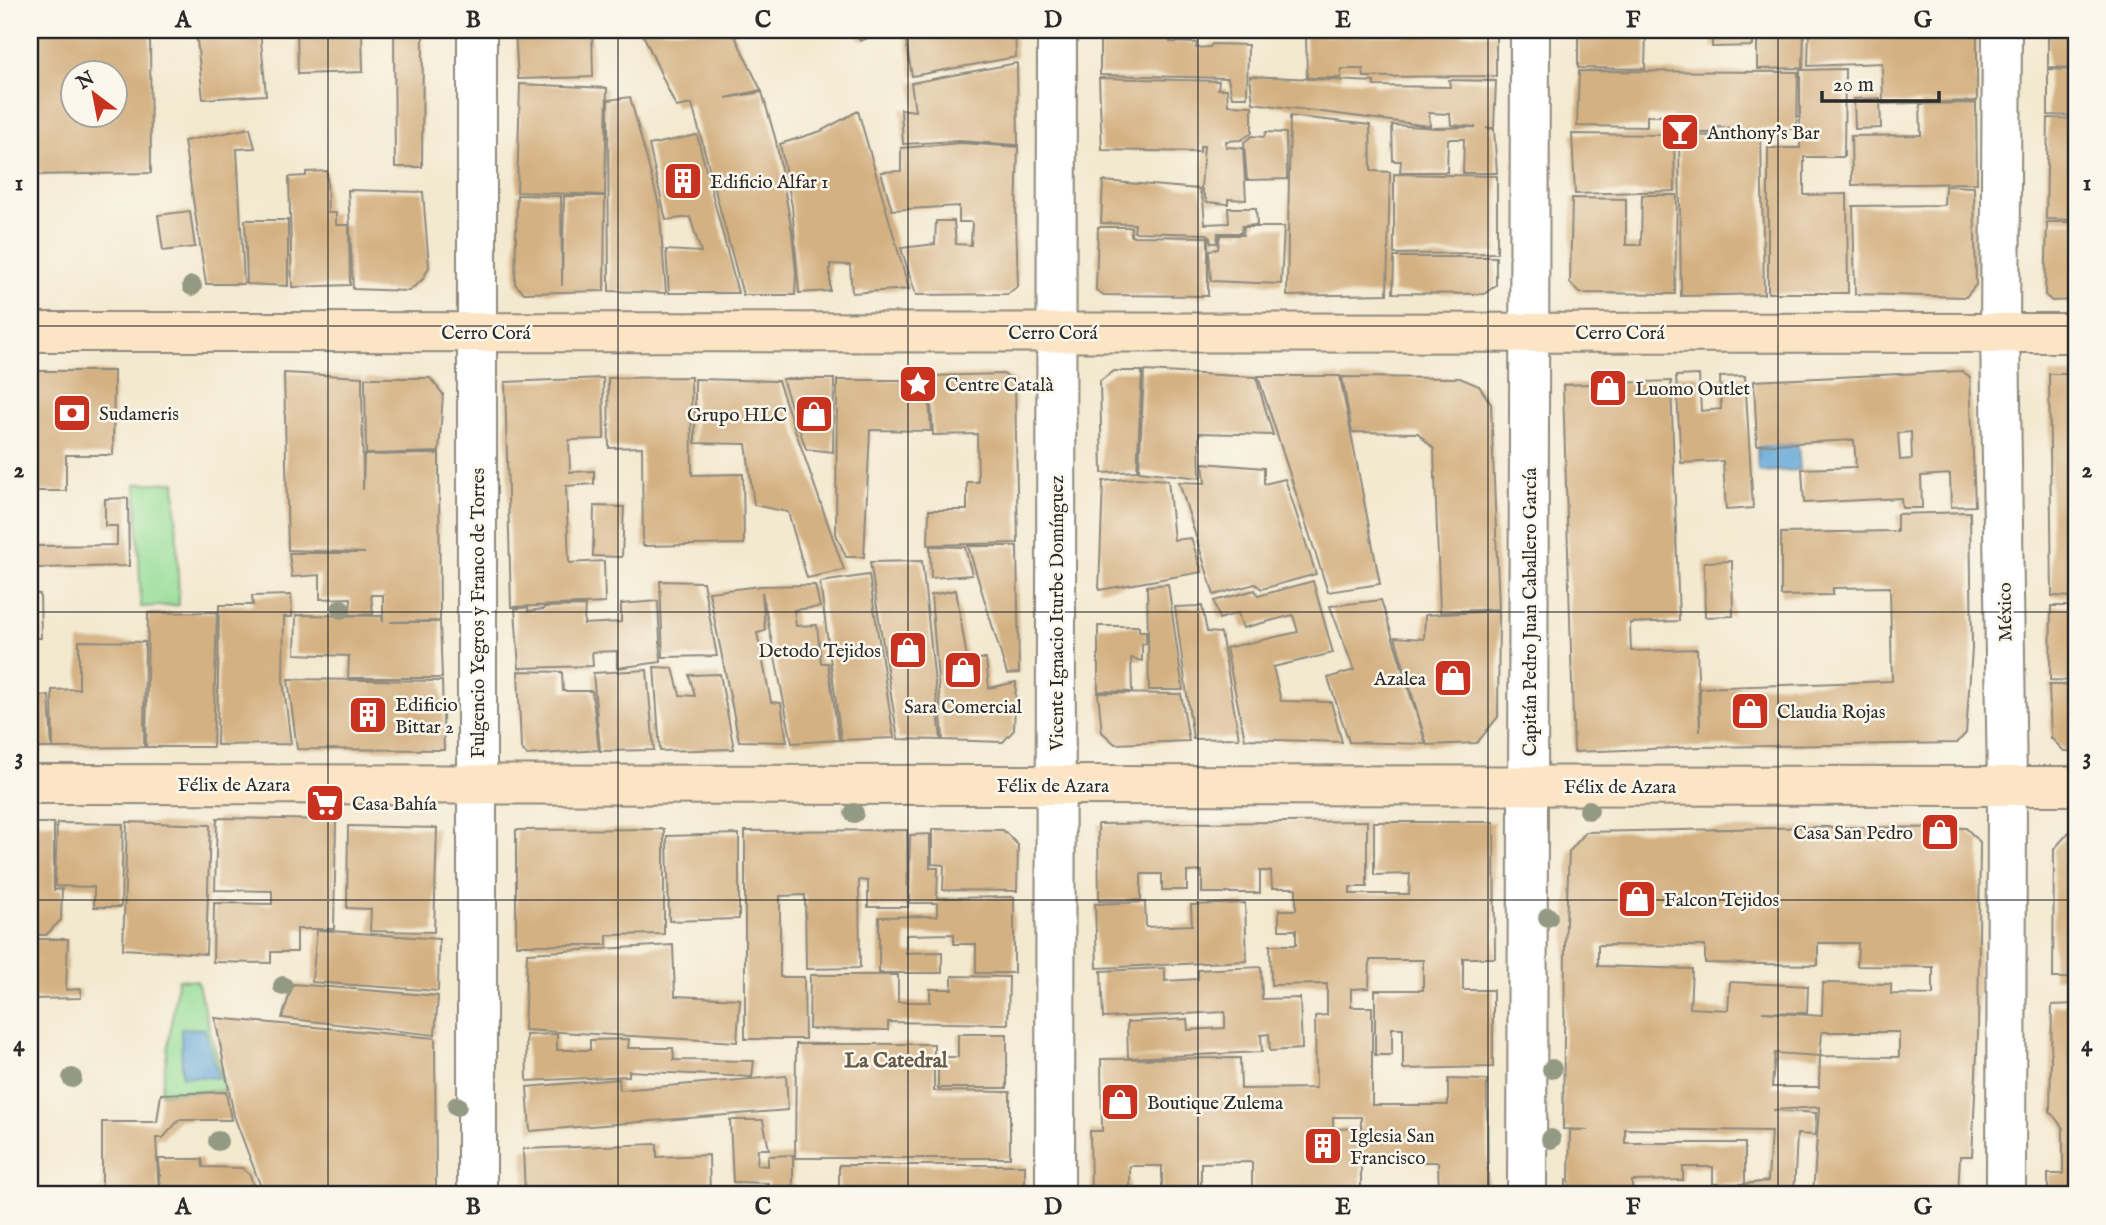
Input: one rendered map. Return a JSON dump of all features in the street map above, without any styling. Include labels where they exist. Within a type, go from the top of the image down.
[{"type":"street","name":"Fulgencio Yegros y Franco de Torres","points":[[477,30],[477,1195]]},
{"type":"street","name":"Vicente Ignacio Iturbe Domínguez","points":[[1055,1195],[1057,30]]},
{"type":"street","name":"Capitán Pedro Juan Caballero García","points":[[1527,1195],[1530,30]]},
{"type":"street","name":"México","points":[[2002,30],[2000,333],[2007,786],[2006,1195]]},
{"type":"street","name":"Cerro Corá","points":[[30,332],[2076,333]]},
{"type":"street","name":"Félix de Azara","points":[[30,784],[2076,786]]},
{"type":"green space","points":[[175,482],[179,605],[141,607],[136,484]]},
{"type":"green space","points":[[178,979],[197,981],[226,1091],[161,1093]]},
{"type":"water","points":[[1798,444],[1800,470],[1758,472],[1757,447]]},
{"type":"water","points":[[181,1028],[205,1029],[219,1078],[182,1076]]},
{"type":"building","points":[[30,30],[150,30],[151,173],[30,175]]},
{"type":"building","points":[[196,30],[260,30],[266,95],[203,99]]},
{"type":"building","points":[[297,30],[362,30],[363,72],[298,74]]},
{"type":"building","points":[[394,30],[423,30],[422,167],[395,167]]},
{"type":"building","points":[[515,30],[592,30],[593,77],[518,79]]},
{"type":"building","points":[[641,30],[732,30],[761,90],[726,98],[762,92],[776,141],[792,232],[795,295],[743,295],[692,104],[676,107]]},
{"type":"building","points":[[855,30],[888,30],[860,41]]},
{"type":"building","points":[[904,30],[1015,30],[1016,57],[912,76]]},
{"type":"building","points":[[1100,30],[1171,30],[1170,42],[1197,43],[1196,48],[1210,47],[1212,44],[1248,45],[1247,97],[1232,97],[1228,78],[1100,75]]},
{"type":"building","points":[[1397,30],[1452,30],[1452,32],[1397,33]]},
{"type":"building","points":[[1578,30],[1646,30],[1645,69],[1578,68]]},
{"type":"building","points":[[1712,30],[1753,30],[1753,46],[1712,47]]},
{"type":"building","points":[[1757,30],[1804,30],[1803,68],[1757,69]]},
{"type":"building","points":[[1809,30],[1977,30],[1977,101],[1883,104],[1882,63],[1808,66]]},
{"type":"building","points":[[2048,30],[2076,30],[2076,68],[2048,67]]},
{"type":"building","points":[[1496,34],[1496,76],[1364,77],[1363,69],[1341,69],[1341,78],[1307,78],[1306,36]]},
{"type":"building","points":[[1017,63],[1018,145],[959,141],[903,144],[901,109],[915,111],[911,83]]},
{"type":"building","points":[[1845,69],[1844,157],[1804,157],[1804,195],[1847,194],[1848,293],[1768,293],[1768,148],[1800,148],[1800,70]]},
{"type":"building","points":[[2048,69],[2076,70],[2076,116],[2048,115]]},
{"type":"building","points":[[1579,71],[1798,72],[1797,129],[1760,129],[1758,134],[1743,134],[1743,128],[1714,127],[1714,133],[1673,133],[1673,116],[1647,116],[1647,127],[1577,126]]},
{"type":"building","points":[[1250,76],[1374,82],[1374,86],[1450,87],[1449,80],[1496,81],[1494,128],[1486,128],[1494,129],[1497,173],[1463,173],[1464,139],[1448,139],[1447,172],[1400,172],[1401,161],[1393,161],[1392,125],[1437,128],[1476,127],[1451,125],[1450,114],[1429,113],[1430,126],[1253,103]]},
{"type":"building","points":[[1099,78],[1219,81],[1218,89],[1227,89],[1228,105],[1252,106],[1252,133],[1241,140],[1226,141],[1226,147],[1243,148],[1246,200],[1228,199],[1228,204],[1207,202],[1201,188],[1204,146],[1200,146],[1200,152],[1102,150]]},
{"type":"building","points":[[520,84],[607,88],[605,195],[517,192]]},
{"type":"building","points":[[630,97],[659,205],[666,293],[609,291],[608,100]]},
{"type":"building","points":[[1880,98],[1881,128],[1855,129],[1854,99]]},
{"type":"building","points":[[1976,103],[1977,183],[1852,185],[1851,136],[1921,135],[1920,104]]},
{"type":"building","points":[[858,111],[909,289],[852,293],[850,265],[830,264],[830,291],[799,293],[792,206],[780,144],[821,131]]},
{"type":"building","points":[[1290,116],[1370,125],[1371,171],[1390,172],[1387,294],[1287,296]]},
{"type":"building","points":[[2048,118],[2076,119],[2076,220],[2046,219]]},
{"type":"building","points":[[250,128],[255,148],[237,149],[244,284],[206,284],[184,141]]},
{"type":"building","points":[[1266,132],[1286,133],[1287,179],[1247,180],[1244,142],[1252,136],[1264,137]]},
{"type":"building","points":[[1572,134],[1674,135],[1675,191],[1575,194]]},
{"type":"building","name":"Edificio Alfar 1","points":[[697,135],[738,293],[669,293],[666,250],[701,252],[690,217],[666,220],[649,145]]},
{"type":"building","points":[[1761,135],[1764,294],[1681,296],[1679,136]]},
{"type":"building","points":[[961,143],[1018,147],[1018,286],[1008,294],[916,295],[901,248],[935,244],[936,221],[954,221],[956,244],[971,245],[972,222],[959,222],[959,206],[892,210],[881,172],[901,171],[901,148]]},
{"type":"building","points":[[327,171],[328,213],[336,213],[336,225],[349,225],[350,285],[292,287],[289,177],[306,176],[306,172]]},
{"type":"building","points":[[1394,174],[1497,176],[1497,253],[1394,254]]},
{"type":"building","points":[[1103,181],[1199,189],[1205,224],[1229,223],[1228,208],[1256,208],[1257,225],[1242,226],[1241,233],[1218,233],[1217,243],[1211,243],[1209,235],[1206,234],[1134,232],[1135,224],[1101,223]]},
{"type":"building","points":[[1945,186],[1974,187],[1976,285],[1966,297],[1855,294],[1853,206],[1944,205]]},
{"type":"building","points":[[348,190],[423,192],[429,267],[423,279],[409,291],[353,289]]},
{"type":"building","points":[[517,195],[561,196],[562,286],[564,196],[605,196],[604,291],[524,293],[515,284]]},
{"type":"building","points":[[1642,195],[1677,195],[1675,294],[1579,293],[1570,283],[1572,198],[1626,199],[1626,245],[1641,245]]},
{"type":"building","points":[[190,211],[195,247],[163,251],[158,215]]},
{"type":"building","points":[[245,220],[288,220],[288,286],[247,284]]},
{"type":"building","points":[[2047,222],[2076,222],[2076,300],[2052,301],[2045,295]]},
{"type":"building","points":[[1098,227],[1131,227],[1131,236],[1208,237],[1208,296],[1104,295],[1096,290]]},
{"type":"building","points":[[1244,227],[1284,227],[1281,284],[1211,281],[1209,250],[1218,249],[1220,235],[1243,235]]},
{"type":"building","points":[[1394,257],[1496,257],[1496,285],[1484,294],[1393,293]]},
{"type":"building","name":"Sudameris","points":[[30,371],[114,371],[113,455],[66,455],[66,491],[30,491]]},
{"type":"building","points":[[1114,371],[1142,371],[1137,471],[1102,473],[1100,381]]},
{"type":"building","points":[[1144,371],[1256,377],[1273,435],[1199,433],[1200,478],[1139,471]]},
{"type":"building","points":[[1962,371],[1970,377],[1975,506],[1951,507],[1950,474],[1921,476],[1922,508],[1902,508],[1901,498],[1804,503],[1802,469],[1856,467],[1854,440],[1757,445],[1754,381]],"holes":[[[1911,432],[1912,459],[1900,460],[1898,433]]]},
{"type":"building","points":[[284,373],[362,377],[363,490],[364,455],[439,454],[440,621],[390,622],[440,622],[442,678],[348,678],[349,656],[295,654],[296,615],[382,616],[383,622],[383,595],[371,595],[373,614],[350,615],[351,598],[320,599],[320,575],[292,577],[289,553],[365,553],[288,550]]},
{"type":"building","points":[[1003,374],[1015,380],[1018,543],[928,545],[929,510],[967,510],[967,482],[978,482],[977,434],[933,435],[929,376]]},
{"type":"building","points":[[2049,374],[2076,374],[2076,597],[2052,596]]},
{"type":"building","points":[[1699,375],[1701,411],[1721,409],[1720,377],[1745,376],[1753,508],[1726,510],[1723,461],[1681,463],[1676,376]]},
{"type":"building","points":[[1258,376],[1340,376],[1380,584],[1328,592]]},
{"type":"building","points":[[691,377],[692,475],[743,474],[744,544],[643,546],[642,447],[609,448],[608,378]]},
{"type":"building","points":[[1342,377],[1460,378],[1479,386],[1491,404],[1499,609],[1440,612],[1434,449],[1418,433],[1352,432]]},
{"type":"building","points":[[365,378],[430,378],[443,394],[439,452],[366,454]]},
{"type":"building","points":[[603,378],[604,439],[569,440],[570,472],[594,471],[594,484],[566,486],[569,563],[604,561],[605,603],[511,607],[505,382]]},
{"type":"building","points":[[695,379],[778,381],[844,570],[807,578],[788,512],[754,505],[746,444],[695,443]]},
{"type":"building","name":"Grupo HLC","points":[[782,379],[834,379],[833,452],[806,449]]},
{"type":"building","points":[[837,380],[928,380],[931,431],[870,430],[864,557],[846,557],[836,534]]},
{"type":"building","points":[[1671,381],[1679,621],[1630,623],[1631,651],[1697,649],[1700,732],[1700,688],[1892,681],[1890,587],[1833,588],[1833,595],[1781,596],[1781,533],[1897,531],[1897,514],[1970,512],[1972,648],[1966,733],[1957,743],[1574,752],[1563,385]]},
{"type":"building","points":[[1203,463],[1264,468],[1264,484],[1285,479],[1316,574],[1262,589],[1255,584],[1214,595],[1179,482],[1205,483]]},
{"type":"building","points":[[1137,478],[1168,480],[1174,540],[1191,538],[1202,572],[1099,590],[1103,481]]},
{"type":"building","points":[[128,498],[129,566],[36,568],[36,546],[117,545],[117,526],[105,526],[105,499]]},
{"type":"building","points":[[594,506],[624,507],[622,557],[593,556]]},
{"type":"building","points":[[930,546],[965,547],[972,575],[931,578]]},
{"type":"building","points":[[968,546],[1017,546],[1019,673],[1007,674]]},
{"type":"building","name":"Detodo Tejidos","points":[[922,561],[941,740],[898,739],[870,562]]},
{"type":"building","points":[[1732,561],[1733,616],[1705,617],[1704,562]]},
{"type":"building","points":[[869,575],[894,738],[841,740],[820,582]]},
{"type":"building","points":[[660,581],[703,582],[717,656],[663,657]]},
{"type":"building","points":[[1313,581],[1333,653],[1273,667],[1281,701],[1331,702],[1342,742],[1245,739],[1226,648],[1298,632],[1293,615],[1243,628],[1238,613],[1219,619],[1214,601],[1255,590],[1258,596]]},
{"type":"building","points":[[1168,584],[1183,690],[1149,690],[1147,586]]},
{"type":"building","points":[[815,585],[820,607],[794,610],[796,626],[817,625],[821,663],[828,663],[839,740],[792,743],[762,592],[765,631],[757,633],[771,702],[781,703],[787,742],[739,741],[709,592],[761,586]]},
{"type":"building","name":"Sara Comercial","points":[[956,590],[967,659],[986,659],[989,688],[1016,682],[1014,730],[1003,742],[943,740],[931,595]]},
{"type":"building","points":[[30,593],[40,594],[41,638],[30,638]]},
{"type":"building","points":[[291,595],[292,617],[284,617],[283,680],[291,744],[217,745],[219,605],[253,605],[252,596]]},
{"type":"building","points":[[1381,600],[1426,744],[1349,742],[1328,678],[1354,670],[1330,606]]},
{"type":"building","points":[[658,601],[661,662],[617,668],[617,651],[592,652],[593,666],[519,668],[515,609],[528,607],[528,611],[544,607],[585,606],[584,624],[621,622],[621,604]]},
{"type":"building","points":[[1202,606],[1207,632],[1221,633],[1239,738],[1193,739],[1175,607]]},
{"type":"building","points":[[2051,606],[2076,606],[2076,681],[2050,680]]},
{"type":"building","name":"Azalea","points":[[1499,611],[1498,717],[1477,743],[1427,745],[1395,637],[1424,639],[1425,615]]},
{"type":"building","points":[[217,612],[213,747],[146,747],[148,613]]},
{"type":"building","points":[[1098,626],[1139,626],[1139,631],[1146,631],[1146,644],[1142,644],[1142,661],[1131,658],[1132,692],[1098,691]]},
{"type":"building","points":[[79,641],[145,642],[144,747],[53,748],[52,690],[79,689]]},
{"type":"building","points":[[654,667],[673,668],[680,695],[695,696],[689,675],[720,674],[734,749],[660,751]]},
{"type":"building","points":[[647,670],[654,750],[600,751],[593,673]]},
{"type":"building","points":[[518,671],[562,672],[563,691],[592,691],[599,750],[527,755],[521,748]]},
{"type":"building","name":"Edificio Bittar 2","points":[[288,679],[442,681],[444,750],[297,749]]},
{"type":"building","points":[[2049,685],[2076,685],[2076,751],[2064,751],[2051,738]]},
{"type":"building","points":[[1098,693],[1181,694],[1189,741],[1115,744],[1102,732]]},
{"type":"building","points":[[30,695],[49,696],[52,748],[30,748]]},
{"type":"building","points":[[217,818],[336,820],[334,929],[297,929],[297,952],[271,952],[271,963],[213,962],[214,903],[272,904],[272,891],[215,890]]},
{"type":"building","points":[[1367,821],[1367,887],[1350,887],[1350,894],[1409,894],[1410,874],[1374,875],[1374,822],[1494,822],[1495,958],[1463,958],[1463,990],[1493,990],[1493,1067],[1403,1069],[1403,1028],[1392,1028],[1392,1055],[1375,1055],[1375,990],[1423,990],[1423,960],[1370,960],[1369,988],[1351,989],[1351,1007],[1372,1007],[1372,1105],[1448,1105],[1448,1079],[1487,1080],[1488,1195],[1439,1195],[1438,1162],[1361,1162],[1361,1195],[1242,1195],[1242,1191],[1252,1191],[1252,1162],[1201,1163],[1201,1195],[1162,1195],[1162,1166],[1130,1166],[1130,1195],[1091,1195],[1090,1131],[1102,1131],[1101,1059],[1240,1058],[1241,1089],[1316,1088],[1315,1016],[1327,1015],[1327,984],[1271,985],[1270,945],[1296,945],[1296,930],[1279,930],[1279,910],[1296,910],[1296,888],[1272,888],[1271,871],[1260,871],[1260,893],[1202,893],[1202,871],[1187,872],[1187,890],[1162,890],[1162,874],[1141,874],[1141,900],[1099,901],[1098,824]],"holes":[[[1333,1117],[1361,1117],[1361,1128],[1333,1129]]]},
{"type":"building","points":[[127,822],[210,825],[206,954],[123,949]]},
{"type":"building","points":[[30,823],[54,823],[54,890],[62,889],[61,920],[46,935],[30,935]]},
{"type":"building","points":[[57,823],[123,824],[121,907],[94,907],[94,887],[55,886]]},
{"type":"building","points":[[348,826],[437,828],[434,932],[370,931],[371,909],[347,908]]},
{"type":"building","points":[[1821,827],[1966,828],[1980,842],[1978,1033],[1972,1156],[1960,1156],[1958,1195],[1813,1195],[1819,1107],[1773,1110],[1816,1113],[1815,1135],[1797,1134],[1794,1195],[1742,1195],[1745,1184],[1713,1184],[1713,1167],[1683,1167],[1683,1180],[1632,1181],[1632,1195],[1566,1195],[1566,1180],[1569,1181],[1570,1130],[1588,1130],[1563,1129],[1569,852],[1586,832]],"holes":[[[1818,943],[1858,943],[1857,966],[1933,967],[1933,995],[1891,994],[1891,984],[1823,983],[1822,1016],[1762,1012],[1807,1013],[1808,986],[1730,982],[1728,1010],[1690,1008],[1692,969],[1598,966],[1598,945],[1705,946],[1705,963],[1818,965]],[[1822,1032],[1899,1032],[1899,1057],[1820,1056]],[[1775,1053],[1820,1056],[1819,1087],[1772,1087]],[[1625,1129],[1771,1131],[1768,1181],[1745,1184],[1745,1143],[1625,1143]]]},
{"type":"building","points":[[664,829],[664,934],[607,935],[607,945],[516,945],[516,830]]},
{"type":"building","points":[[932,829],[1003,830],[1018,845],[1017,891],[943,890],[944,865],[932,864]]},
{"type":"building","points":[[907,830],[908,907],[868,907],[868,881],[859,880],[860,968],[806,969],[805,895],[780,896],[780,977],[804,977],[805,1039],[745,1039],[745,831]]},
{"type":"building","points":[[2070,831],[2076,831],[2076,978],[2053,978],[2054,849]]},
{"type":"building","points":[[739,834],[739,919],[669,921],[667,836]]},
{"type":"building","points":[[930,834],[930,868],[938,868],[937,898],[1014,897],[1014,973],[976,973],[976,944],[954,944],[954,934],[906,935],[906,953],[942,952],[942,973],[879,973],[879,917],[937,916],[937,903],[909,903],[910,835]]},
{"type":"building","points":[[1145,902],[1146,927],[1192,925],[1191,905],[1245,903],[1247,961],[1097,968],[1095,904]]},
{"type":"building","points":[[317,930],[439,939],[438,991],[312,982]]},
{"type":"building","points":[[30,939],[68,939],[66,990],[81,989],[81,998],[30,999]]},
{"type":"building","points":[[673,945],[675,996],[740,999],[737,1042],[524,1030],[527,953]]},
{"type":"building","points":[[1261,967],[1262,999],[1300,998],[1302,1049],[1270,1051],[1269,1034],[1261,1035],[1262,1052],[1128,1058],[1127,1022],[1187,1019],[1188,1030],[1225,1028],[1225,1012],[1103,1018],[1101,971],[1165,968],[1165,981],[1198,979],[1198,970]]},
{"type":"building","points":[[810,975],[898,975],[898,1002],[930,1002],[930,989],[952,989],[952,976],[1009,977],[1008,1024],[888,1022],[888,1030],[809,1029]]},
{"type":"building","points":[[293,984],[438,996],[435,1035],[282,1018]]},
{"type":"building","points":[[2076,1004],[2076,1195],[2048,1195],[2048,1174],[2063,1174],[2063,1128],[2050,1111],[2052,1005]]},
{"type":"building","points":[[215,1018],[435,1038],[436,1195],[264,1195],[234,1116]]},
{"type":"building","points":[[557,1034],[557,1050],[590,1050],[590,1040],[629,1039],[628,1048],[673,1048],[674,1060],[754,1061],[752,1077],[629,1071],[629,1076],[527,1081],[526,1035]]},
{"type":"building","points":[[958,1034],[1007,1034],[1007,1088],[938,1088],[938,1057],[958,1057]]},
{"type":"building","points":[[796,1044],[934,1044],[934,1091],[1010,1092],[1010,1158],[795,1158]]},
{"type":"building","points":[[786,1076],[788,1110],[530,1131],[527,1087],[619,1079],[620,1090]]},
{"type":"building","points":[[226,1092],[231,1120],[179,1120],[163,1138],[156,1138],[159,1195],[30,1195],[30,1192],[102,1190],[102,1122],[157,1122],[161,1094]]},
{"type":"building","points":[[730,1120],[763,1120],[769,1149],[758,1149],[757,1165],[768,1166],[768,1156],[793,1155],[793,1195],[768,1195],[769,1183],[733,1182]]},
{"type":"building","points":[[657,1144],[657,1157],[709,1155],[710,1195],[525,1195],[523,1149]]},
{"type":"building","points":[[159,1159],[202,1159],[203,1167],[242,1168],[250,1175],[256,1195],[161,1195]]},
{"type":"building","points":[[839,1165],[1025,1165],[1025,1195],[988,1195],[988,1190],[839,1190]]},
{"type":"place","name":"Anthony's Bar","points":[[1680,132]]},
{"type":"place","name":"Edificio Alfar 1","points":[[683,181]]},
{"type":"place","name":"Centre Català","points":[[918,384]]},
{"type":"place","name":"Luomo Outlet","points":[[1608,388]]},
{"type":"place","name":"Sudameris","points":[[72,413]]},
{"type":"place","name":"Grupo HLC","points":[[814,414]]},
{"type":"place","name":"Detodo Tejidos","points":[[908,650]]},
{"type":"place","name":"Sara Comercial","points":[[963,670]]},
{"type":"place","name":"Azalea","points":[[1453,678]]},
{"type":"place","name":"Claudia Rojas","points":[[1750,711]]},
{"type":"place","name":"Edificio Bittar 2","points":[[368,715]]},
{"type":"place","name":"Casa Bahía","points":[[325,803]]},
{"type":"place","name":"Casa San Pedro","points":[[1940,832]]},
{"type":"place","name":"Falcon Tejidos","points":[[1637,899]]},
{"type":"place","name":"Boutique Zulema","points":[[1120,1102]]},
{"type":"place","name":"Iglesia San Francisco","points":[[1323,1146]]},
{"type":"district","name":"La Catedral","points":[[896,1060]]}]
